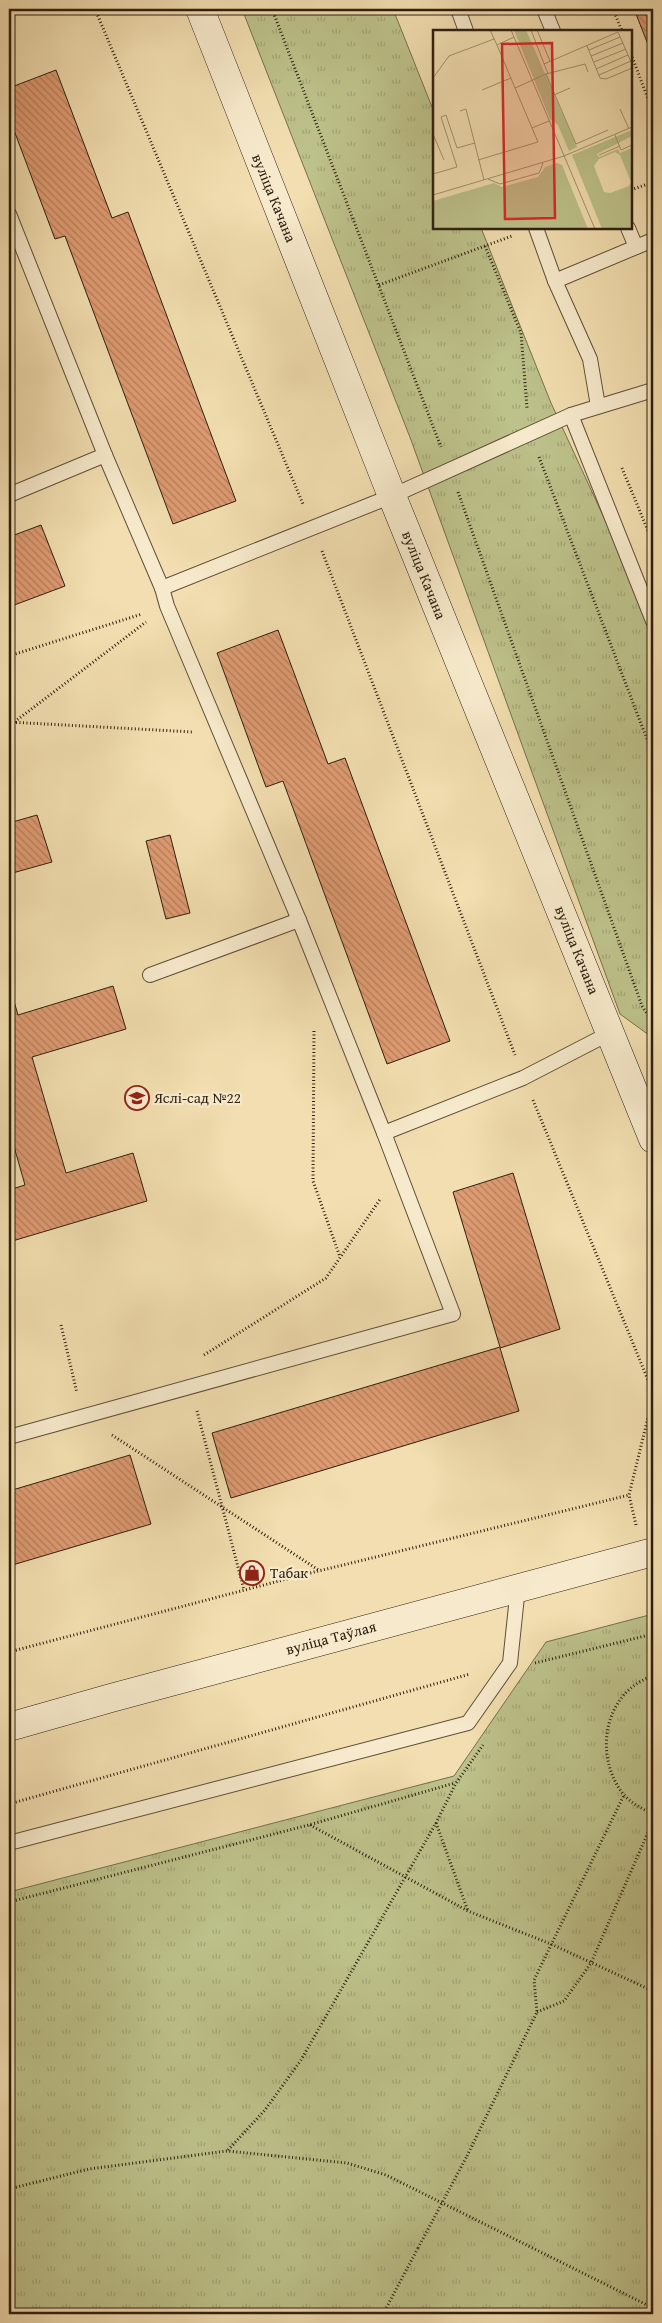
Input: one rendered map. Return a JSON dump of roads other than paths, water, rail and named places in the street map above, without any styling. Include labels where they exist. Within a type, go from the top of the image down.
[{"type":"main road","name":"вуліца Качана","points":[[200,9],[392,496],[653,1139]]},
{"type":"main road","name":"вуліца Таўлая","points":[[9,1727],[518,1587],[653,1552]]},
{"type":"lane","points":[[458,9],[466,30]]},
{"type":"lane","points":[[544,9],[553,30]]},
{"type":"lane","points":[[9,214],[106,456],[162,588],[167,606],[300,920],[453,1314],[9,1437]]},
{"type":"lane","points":[[536,229],[555,280],[590,359],[598,406]]},
{"type":"lane","points":[[628,229],[636,247]]},
{"type":"lane","points":[[555,280],[653,240]]},
{"type":"lane","points":[[162,588],[314,529],[571,415],[653,390]]},
{"type":"lane","points":[[571,415],[653,621]]},
{"type":"lane","points":[[9,495],[106,456]]},
{"type":"lane","points":[[150,975],[300,920]]},
{"type":"lane","points":[[384,1133],[523,1078],[610,1033]]},
{"type":"lane","points":[[9,1843],[468,1723],[510,1663],[518,1587]]},
{"type":"place","name":"Яслі-сад №22","points":[[137,1098]]},
{"type":"place","name":"Табак","points":[[252,1573]]}]
